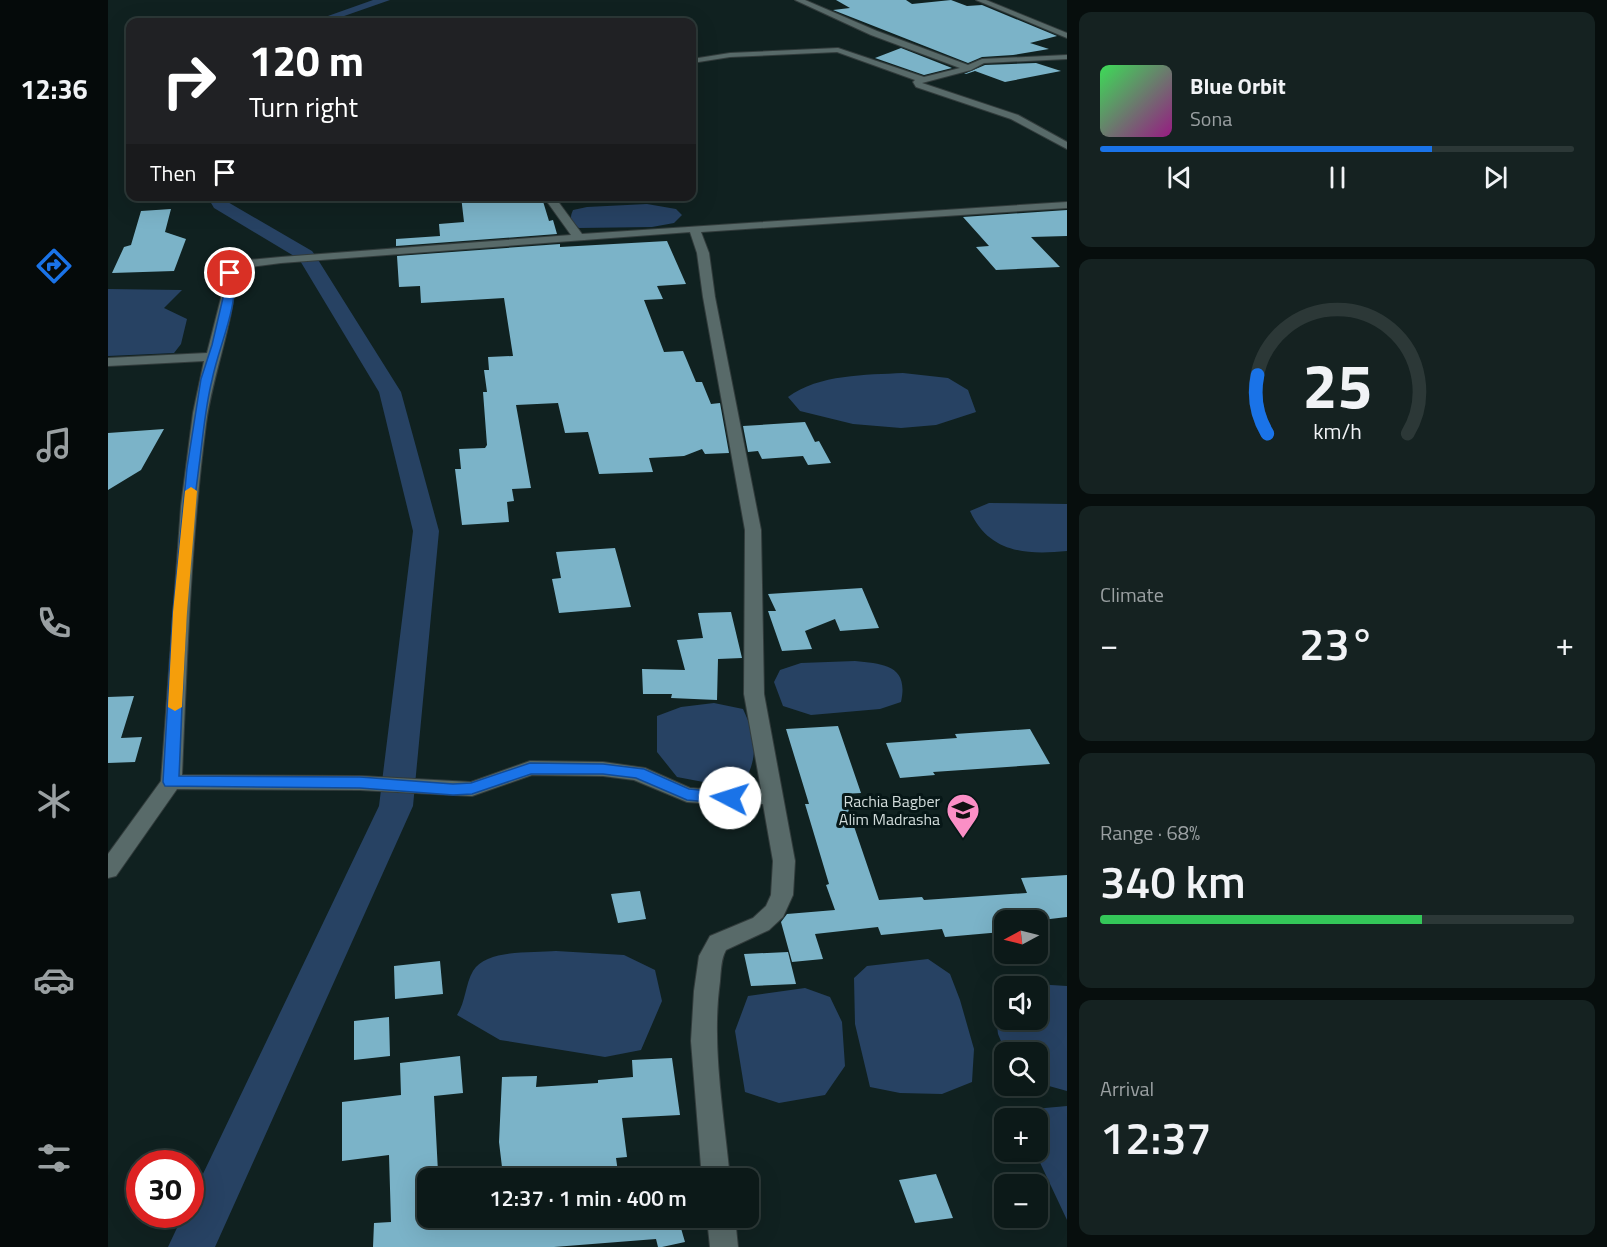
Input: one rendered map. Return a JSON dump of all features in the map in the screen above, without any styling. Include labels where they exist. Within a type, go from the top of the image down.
[{"type":"street","points":[[799,0],[874,33],[968,68]]},
{"type":"street","points":[[980,0],[1067,36]]},
{"type":"street","points":[[696,60],[740,54],[838,50],[921,79],[968,68],[982,61],[1067,57]]},
{"type":"street","points":[[921,79],[917,82],[919,85],[1019,119],[1050,134],[1067,146]]},
{"type":"street","points":[[552,201],[579,238]]},
{"type":"street","points":[[108,870],[171,782],[180,612],[193,468],[206,379],[231,285],[230,270],[248,264],[303,258],[694,229],[1067,205]]},
{"type":"street","points":[[694,229],[703,253],[709,297],[753,530],[754,694],[784,861],[782,895],[775,911],[761,924],[718,943],[711,956],[706,991],[704,1041],[715,1168]]},
{"type":"street","points":[[108,362],[213,357]]},
{"type":"street","points":[[171,782],[360,783],[472,789],[530,768],[603,769],[638,773],[687,795],[730,798],[773,796]]},
{"type":"street","points":[[721,1228],[723,1247]]},
{"type":"water","points":[[647,204],[676,209],[682,215],[674,223],[652,227],[579,228],[571,218],[573,210],[587,207]]},
{"type":"water","points":[[108,289],[182,290],[164,308],[187,319],[181,344],[174,353],[108,356]]},
{"type":"water","points":[[903,373],[948,378],[968,390],[976,412],[936,425],[901,428],[853,424],[800,411],[788,397],[800,389],[828,380],[859,375]]},
{"type":"water","points":[[989,503],[1067,504],[1067,551],[1023,551],[998,543],[987,536],[970,511]]},
{"type":"water","points":[[855,661],[876,663],[898,674],[903,690],[901,702],[880,709],[811,715],[783,706],[774,682],[780,670],[801,663]]},
{"type":"water","points":[[714,703],[743,709],[751,728],[754,755],[744,783],[714,784],[677,777],[657,752],[657,716],[681,707]]},
{"type":"water","points":[[556,951],[624,955],[655,970],[662,1001],[641,1050],[605,1057],[500,1040],[457,1015],[470,976],[479,964],[499,956]]},
{"type":"water","points":[[928,959],[950,974],[960,1000],[974,1049],[972,1082],[942,1094],[900,1093],[870,1087],[855,1024],[854,978],[867,966]]},
{"type":"water","points":[[1048,985],[1067,986],[1067,1091],[1048,1086],[1048,1042],[1001,1042],[998,1030],[1048,1030]]},
{"type":"water","points":[[805,988],[830,997],[842,1022],[845,1066],[825,1095],[779,1103],[745,1092],[735,1031],[748,996]]},
{"type":"water","points":[[1067,1106],[1067,1220],[1048,1180],[1048,1174],[1045,1174],[1040,1162],[1048,1162],[1048,1108],[1045,1108]]},
{"type":"building","points":[[836,0],[906,0],[912,4],[951,0],[967,6],[982,5],[1057,36],[1030,43],[1049,49],[982,57],[968,63],[833,10],[850,8]]},
{"type":"building","points":[[901,48],[952,68],[924,75],[875,58]]},
{"type":"building","points":[[1036,63],[1061,71],[1005,82],[975,71],[964,74],[985,65]]},
{"type":"building","points":[[462,201],[543,201],[549,221],[553,220],[557,234],[396,246],[396,239],[440,236],[439,224],[464,222]]},
{"type":"building","points":[[171,209],[165,232],[186,239],[174,271],[112,273],[124,247],[131,245],[141,211]]},
{"type":"building","points":[[1067,210],[1067,236],[1031,237],[1060,267],[996,270],[976,247],[989,246],[963,217]]},
{"type":"building","points":[[667,241],[686,284],[657,286],[663,299],[644,300],[664,352],[683,351],[696,382],[702,382],[711,404],[720,403],[729,453],[705,454],[702,449],[684,456],[649,458],[653,472],[599,474],[588,432],[565,433],[558,403],[516,405],[531,488],[512,489],[514,501],[507,502],[509,522],[462,525],[455,469],[461,469],[459,449],[485,448],[487,445],[483,392],[487,392],[484,370],[489,370],[488,357],[513,356],[504,298],[421,303],[420,286],[399,287],[397,256],[560,244],[560,247]]},
{"type":"building","points":[[805,422],[815,442],[819,441],[831,463],[808,465],[803,456],[762,459],[758,451],[748,452],[743,426]]},
{"type":"building","points":[[164,429],[141,470],[108,490],[108,433]]},
{"type":"building","points":[[615,548],[631,607],[559,613],[552,579],[561,578],[556,552]]},
{"type":"building","points":[[862,588],[879,628],[840,631],[835,619],[805,631],[812,649],[782,651],[768,611],[776,611],[768,594]]},
{"type":"building","points":[[731,612],[742,658],[718,659],[717,700],[671,698],[672,694],[643,694],[642,669],[685,670],[677,640],[703,638],[698,613]]},
{"type":"building","points":[[134,696],[121,738],[142,737],[135,762],[108,763],[108,697]]},
{"type":"building","points":[[838,726],[861,793],[843,794],[879,900],[922,897],[924,900],[1027,893],[1021,878],[1067,875],[1067,917],[1048,919],[1048,910],[994,910],[994,933],[945,937],[942,929],[881,935],[878,927],[815,934],[823,959],[792,962],[781,922],[787,914],[835,910],[826,885],[829,884],[805,804],[809,804],[786,729]]},
{"type":"building","points":[[1030,729],[1050,764],[933,772],[935,775],[900,778],[886,743],[957,738],[955,734]]},
{"type":"building","points":[[640,891],[646,919],[618,923],[611,894]]},
{"type":"building","points":[[788,952],[796,984],[751,986],[744,954]]},
{"type":"building","points":[[440,961],[443,994],[395,999],[394,966]]},
{"type":"building","points":[[389,1017],[390,1056],[354,1060],[354,1021]]},
{"type":"building","points":[[460,1056],[463,1093],[434,1096],[438,1168],[417,1168],[417,1228],[681,1228],[685,1242],[662,1247],[658,1247],[656,1239],[554,1247],[373,1247],[374,1223],[391,1222],[389,1155],[342,1161],[342,1102],[401,1095],[400,1063]]},
{"type":"building","points":[[672,1058],[680,1115],[622,1118],[627,1157],[616,1158],[617,1168],[498,1168],[502,1167],[499,1142],[502,1077],[537,1076],[536,1087],[598,1083],[598,1080],[633,1077],[632,1060]]},
{"type":"building","points":[[936,1174],[953,1218],[915,1223],[899,1180]]},
{"type":"waterway","points":[[329,18],[384,0]]},
{"type":"waterway","points":[[191,1247],[226,1177],[396,806],[426,531],[390,392],[306,255],[218,201]]},
{"type":"slow traffic","points":[[175,707],[180,612],[191,491]]},
{"type":"place","name":"Rachia Bagber Alim Madrasha","points":[[963,839]]},
{"type":"route","points":[[230,273],[231,285],[217,345],[206,379],[193,468],[180,612],[171,782],[360,783],[472,789],[530,768],[603,769],[638,773],[687,795],[730,798]]}]
